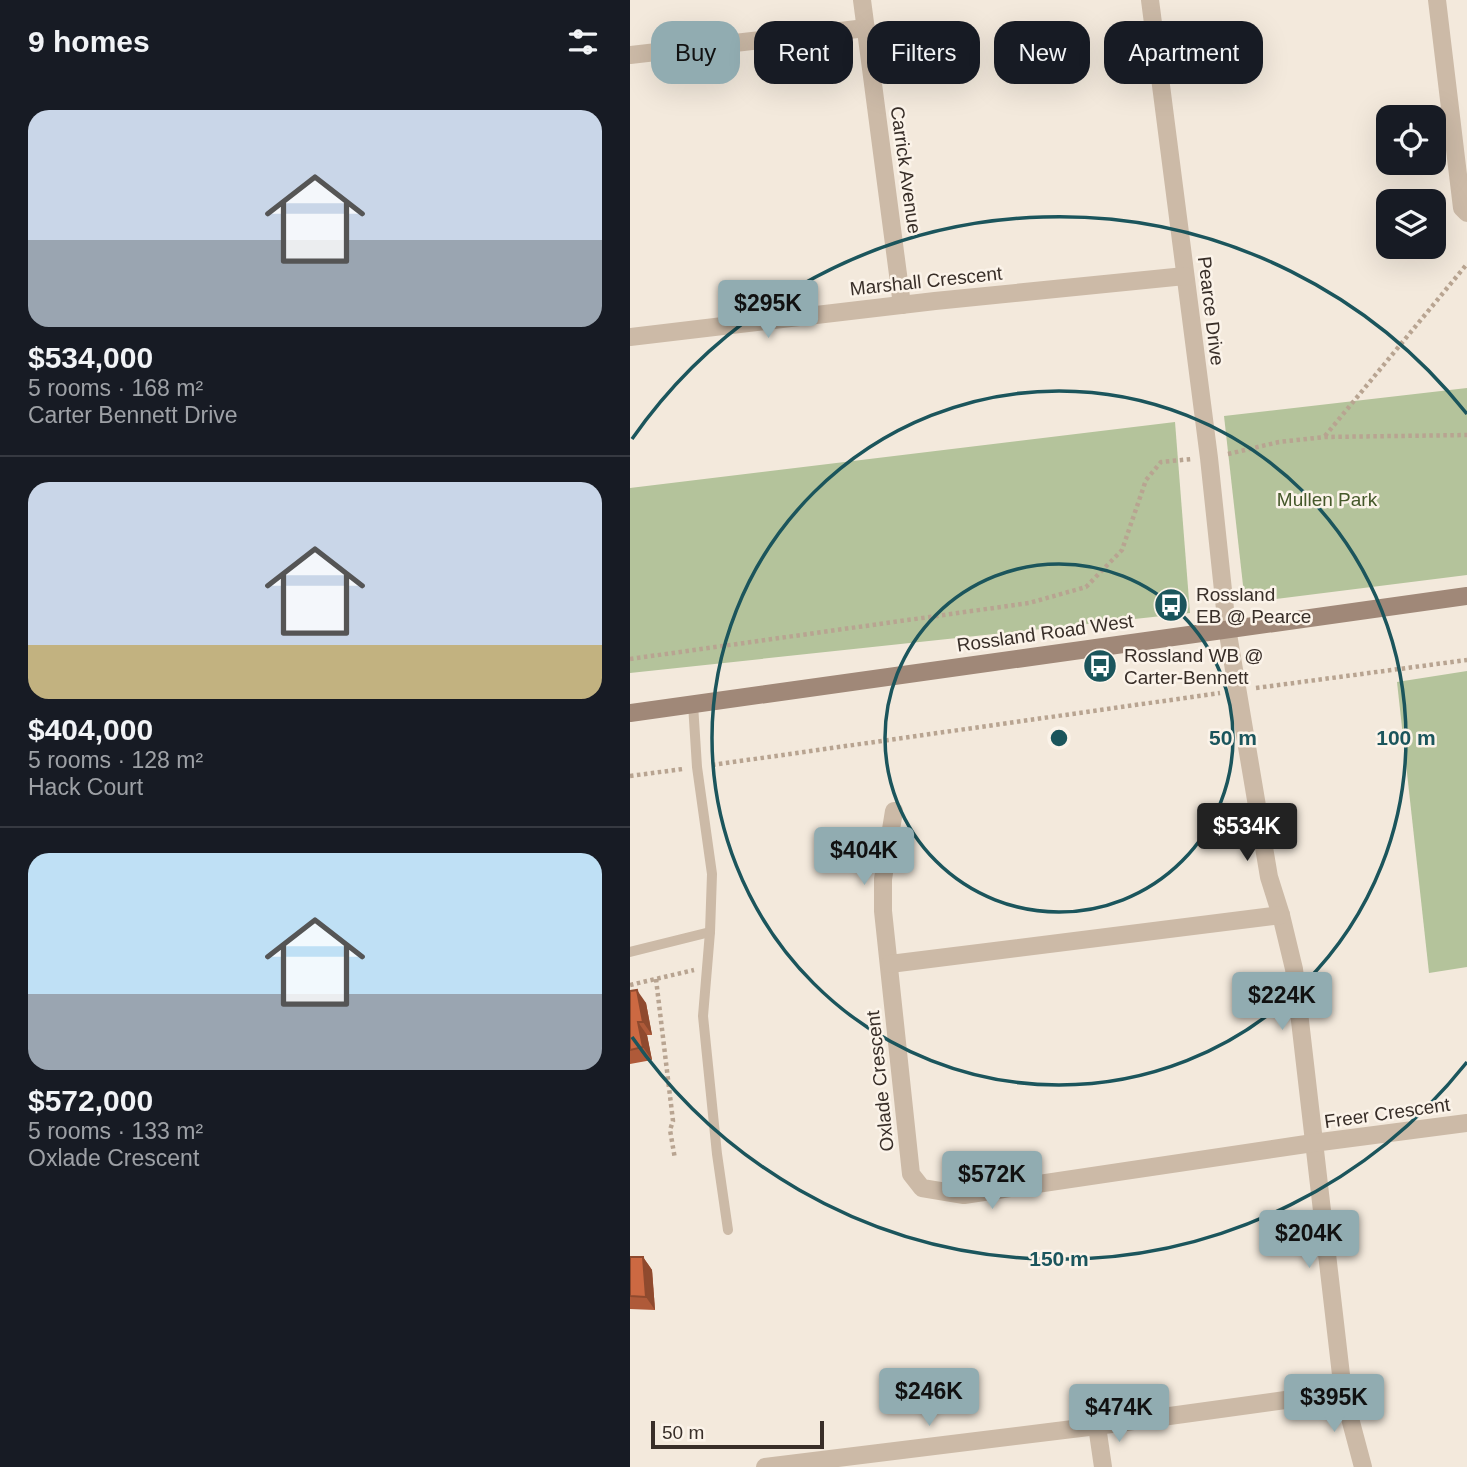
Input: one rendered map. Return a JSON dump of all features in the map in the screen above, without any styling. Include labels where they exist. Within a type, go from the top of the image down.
[{"type":"main road","name":"Rossland Road West","points":[[630,713],[1467,596]]},
{"type":"street","name":"Carrick Avenue","points":[[862,0],[902,305]]},
{"type":"street","name":"Pearce Drive","points":[[1150,0],[1209,458],[1227,628],[1269,877],[1294,969],[1343,1392],[1363,1467]]},
{"type":"street","points":[[1437,0],[1462,208],[1467,214]]},
{"type":"street","points":[[630,55],[866,28]]},
{"type":"street","name":"Marshall Crescent","points":[[630,337],[1185,276]]},
{"type":"street","name":"Oxlade Crescent","points":[[894,811],[883,880],[883,911],[911,1174],[922,1188],[964,1195],[1313,1143]]},
{"type":"street","points":[[890,964],[1281,915]]},
{"type":"street","name":"Freer Crescent","points":[[1313,1143],[1467,1123]]},
{"type":"street","points":[[765,1467],[1343,1392]]},
{"type":"street","points":[[1097,1426],[1103,1467]]},
{"type":"lane","points":[[693,704],[697,767],[712,874],[703,1016],[717,1154],[728,1230]]},
{"type":"lane","points":[[630,952],[710,932]]},
{"type":"path","points":[[1325,437],[1467,264]]},
{"type":"path","points":[[630,659],[1029,603],[1086,587],[1122,550],[1146,480],[1161,462],[1209,458],[1279,442],[1325,437],[1467,435]]},
{"type":"path","points":[[1272,685],[1467,660]]},
{"type":"path","points":[[709,766],[1212,694]]},
{"type":"path","points":[[630,776],[681,769]]},
{"type":"path","points":[[630,985],[707,968]]},
{"type":"path","points":[[656,979],[675,1159]]},
{"type":"green space","name":"Mullen Park","points":[[1467,388],[1467,575],[1245,603],[1224,416]]},
{"type":"green space","points":[[1175,422],[1190,613],[630,673],[630,488]]},
{"type":"green space","points":[[1467,671],[1467,967],[1429,973],[1397,682]]},
{"type":"building","points":[[637,990],[643,1022],[638,1022],[643,1047],[630,1050],[630,991]]},
{"type":"building","points":[[630,1257],[643,1257],[646,1297],[630,1296]]},
{"type":"place","name":"Rossland EB @ Pearce","points":[[1171,605]]},
{"type":"place","name":"Rossland WB @ Carter-Bennett","points":[[1100,666]]}]
